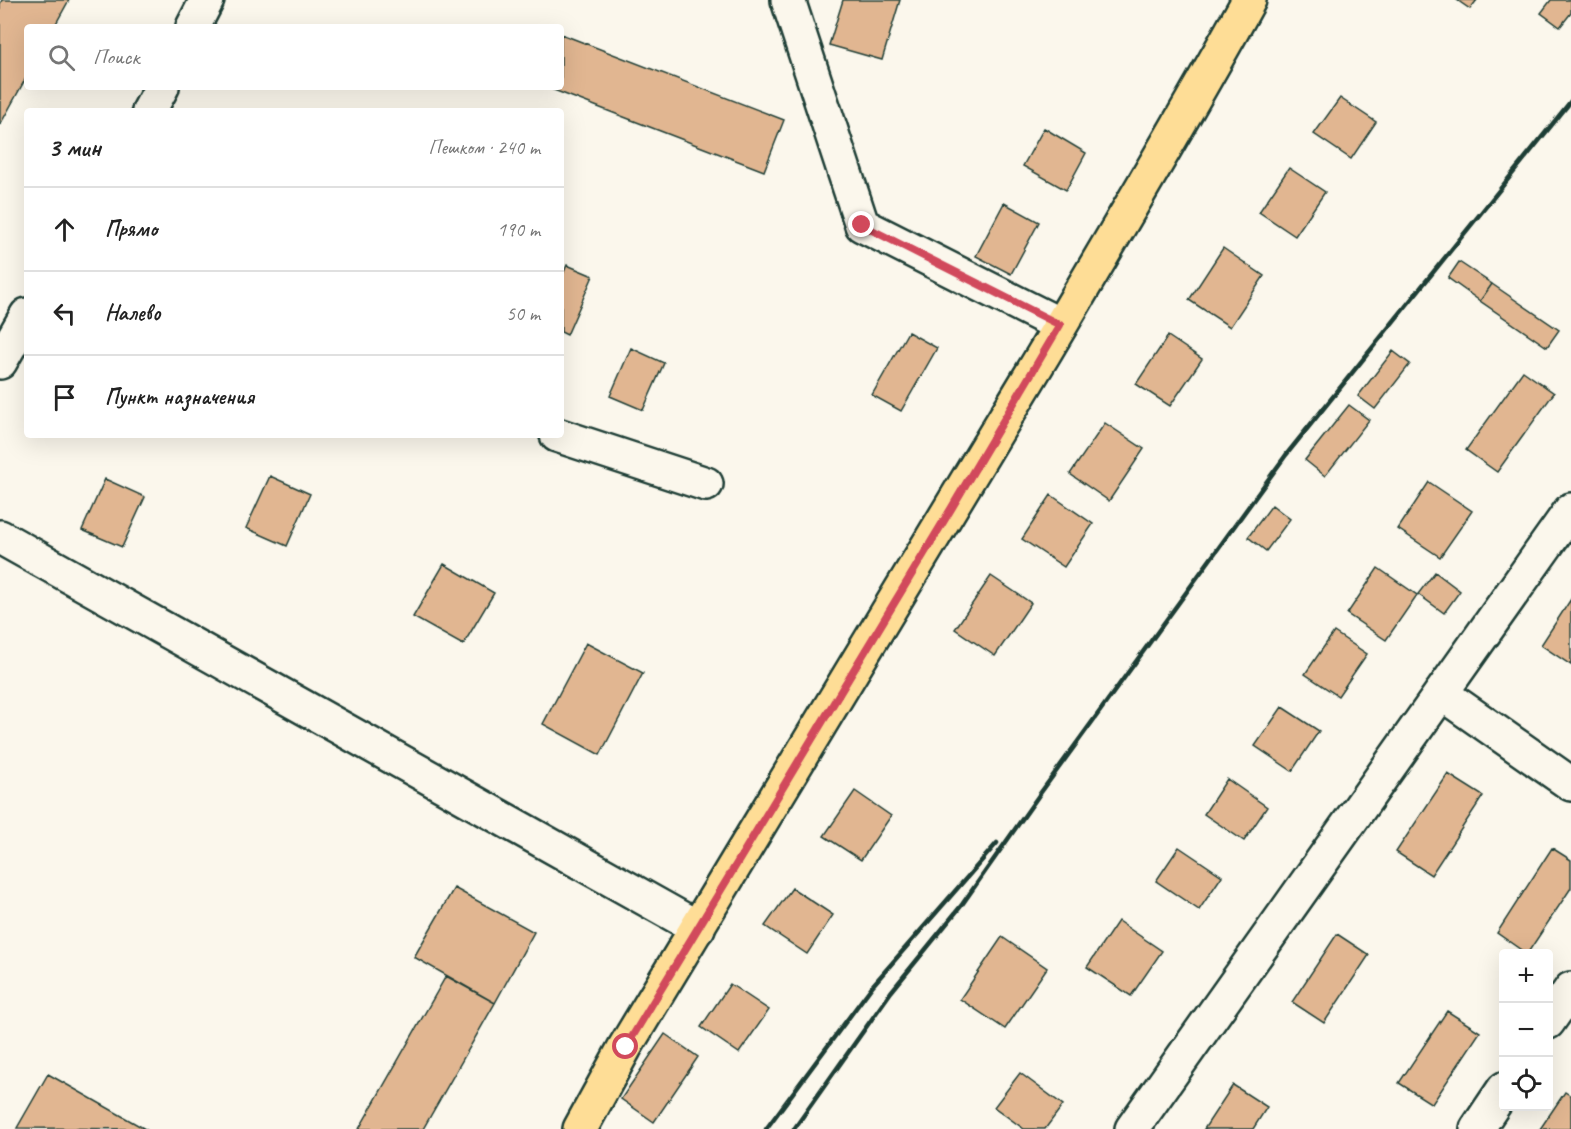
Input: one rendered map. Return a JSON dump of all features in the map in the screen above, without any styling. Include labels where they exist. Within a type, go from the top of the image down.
[{"type":"main road","points":[[580,1129],[626,1047],[951,509],[1206,79],[1249,0]]},
{"type":"street","points":[[195,24],[207,0]]},
{"type":"street","points":[[788,0],[862,225],[1060,325]]},
{"type":"street","points":[[151,108],[160,90]]},
{"type":"street","points":[[0,362],[24,320]]},
{"type":"street","points":[[564,438],[706,484]]},
{"type":"street","points":[[1132,1129],[1571,510]]},
{"type":"street","points":[[1,541],[698,928]]},
{"type":"street","points":[[1441,693],[1571,784]]},
{"type":"street","points":[[1553,1015],[1571,989]]},
{"type":"street","points":[[1477,1129],[1499,1095]]},
{"type":"building","points":[[2,0],[69,0],[56,24],[24,24],[24,81],[0,125],[0,4]]},
{"type":"building","points":[[843,0],[900,0],[882,60],[829,45]]},
{"type":"building","points":[[1457,0],[1477,0],[1470,9]]},
{"type":"building","points":[[1551,0],[1571,0],[1571,13],[1560,27],[1541,13]]},
{"type":"building","points":[[564,35],[784,120],[764,171],[554,90],[564,90]]},
{"type":"building","points":[[1340,98],[1376,122],[1351,159],[1314,134]]},
{"type":"building","points":[[1044,128],[1086,153],[1066,190],[1023,166]]},
{"type":"building","points":[[1289,168],[1325,192],[1295,236],[1259,212]]},
{"type":"building","points":[[1004,203],[1039,222],[1011,274],[976,256]]},
{"type":"building","points":[[1223,248],[1264,276],[1230,327],[1189,300]]},
{"type":"building","points":[[1459,262],[1492,284],[1480,301],[1448,278]]},
{"type":"building","points":[[567,265],[593,276],[567,335],[564,334],[564,272]]},
{"type":"building","points":[[1492,284],[1559,330],[1547,347],[1480,301]]},
{"type":"building","points":[[908,332],[937,348],[901,411],[872,395]]},
{"type":"building","points":[[1168,336],[1202,359],[1170,406],[1136,384]]},
{"type":"building","points":[[631,348],[664,363],[643,410],[610,396]]},
{"type":"building","points":[[1393,351],[1410,364],[1375,409],[1358,396]]},
{"type":"building","points":[[1523,371],[1554,393],[1497,472],[1466,450]]},
{"type":"building","points":[[1349,405],[1369,420],[1325,476],[1305,460]]},
{"type":"building","points":[[1105,423],[1144,449],[1109,501],[1070,474]]},
{"type":"building","points":[[270,476],[310,494],[287,546],[246,528]]},
{"type":"building","points":[[105,479],[145,497],[122,547],[82,530]]},
{"type":"building","points":[[1429,482],[1472,511],[1440,557],[1398,529]]},
{"type":"building","points":[[1051,495],[1093,524],[1064,567],[1022,539]]},
{"type":"building","points":[[1272,505],[1290,519],[1266,551],[1248,537]]},
{"type":"building","points":[[444,564],[494,593],[463,645],[413,617]]},
{"type":"building","points":[[1378,568],[1417,595],[1386,640],[1347,614]]},
{"type":"building","points":[[1435,572],[1460,591],[1444,613],[1418,594]]},
{"type":"building","points":[[991,576],[1031,603],[995,656],[955,629]]},
{"type":"building","points":[[1571,599],[1571,665],[1541,645]]},
{"type":"building","points":[[1334,632],[1367,654],[1338,696],[1305,674]]},
{"type":"building","points":[[586,643],[643,673],[600,755],[543,724]]},
{"type":"building","points":[[1282,707],[1319,731],[1292,771],[1255,746]]},
{"type":"building","points":[[1448,774],[1483,796],[1431,875],[1396,852]]},
{"type":"building","points":[[1227,779],[1267,807],[1244,841],[1204,814]]},
{"type":"building","points":[[855,791],[891,816],[861,860],[824,836]]},
{"type":"building","points":[[1179,847],[1222,876],[1199,910],[1156,881]]},
{"type":"building","points":[[1552,848],[1571,860],[1571,888],[1530,949],[1520,949],[1497,933]]},
{"type":"building","points":[[454,888],[534,932],[495,1003],[414,957]]},
{"type":"building","points":[[792,888],[833,915],[807,954],[765,926]]},
{"type":"building","points":[[1118,921],[1162,951],[1131,996],[1087,967]]},
{"type":"building","points":[[1337,934],[1369,955],[1324,1023],[1292,1002]]},
{"type":"building","points":[[1002,937],[1047,968],[1005,1029],[960,999]]},
{"type":"building","points":[[446,976],[495,1003],[423,1129],[359,1129]]},
{"type":"building","points":[[730,984],[769,1010],[739,1053],[701,1027]]},
{"type":"building","points":[[1447,1011],[1480,1032],[1432,1104],[1399,1083]]},
{"type":"building","points":[[665,1034],[698,1057],[654,1122],[621,1099]]},
{"type":"building","points":[[1020,1073],[1063,1105],[1045,1129],[1024,1129],[994,1107]]},
{"type":"building","points":[[48,1074],[145,1129],[17,1128]]},
{"type":"building","points":[[1233,1085],[1267,1107],[1253,1129],[1204,1129]]},
{"type":"building","points":[[1565,1092],[1571,1096],[1571,1129],[1540,1129]]},
{"type":"railway","points":[[794,1129],[891,992],[961,906],[1286,455],[1571,101]]},
{"type":"railway","points":[[766,1129],[873,985],[997,843]]},
{"type":"route","points":[[626,1047],[1060,325],[862,225]]}]
